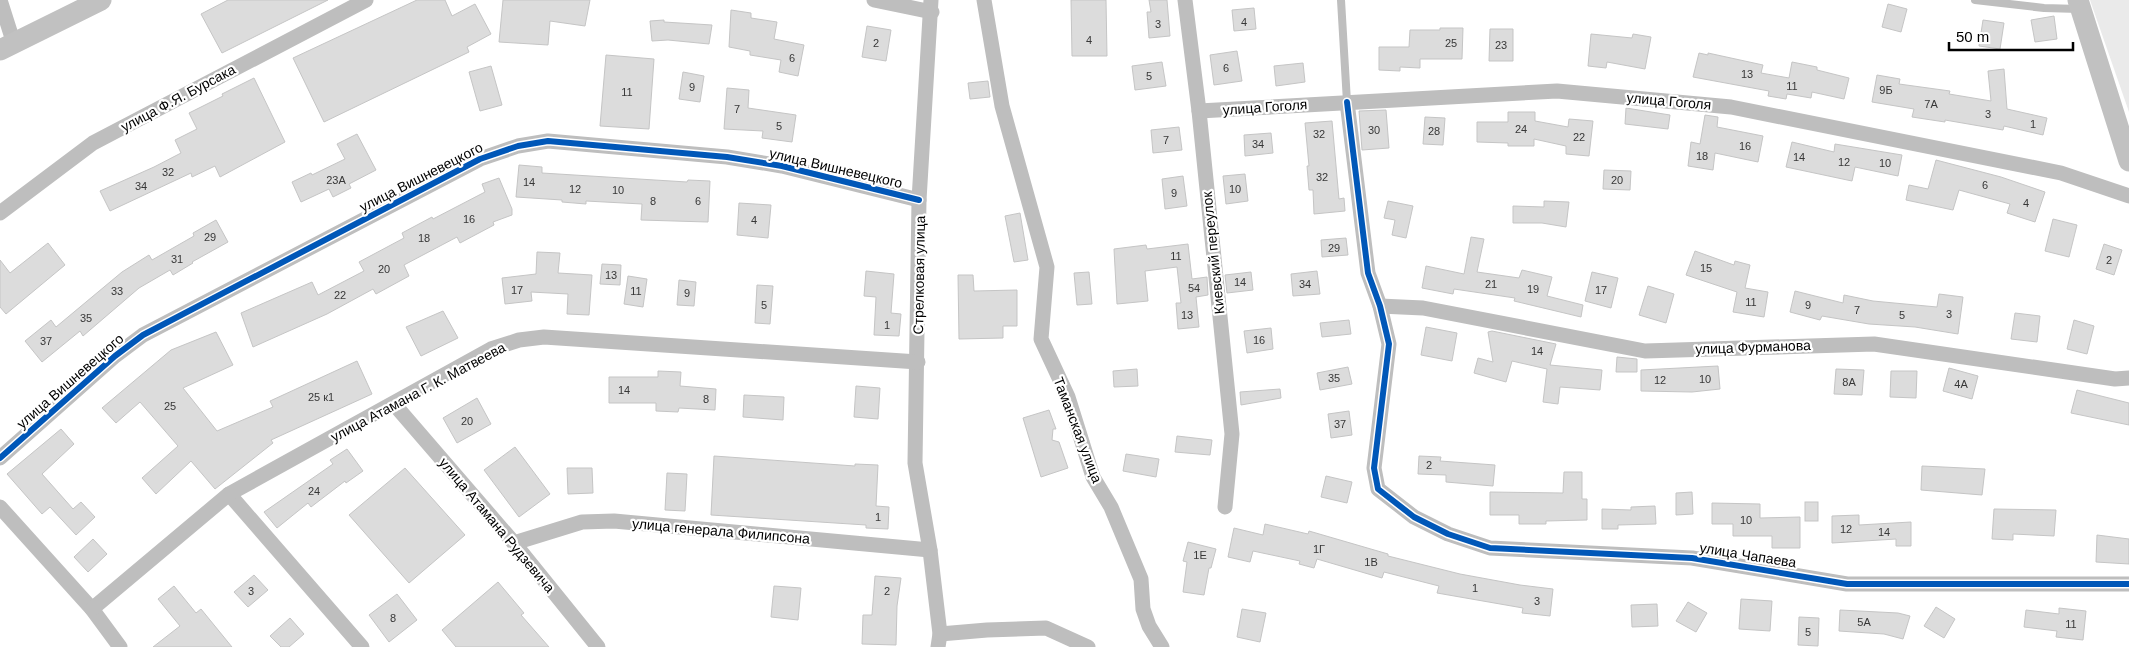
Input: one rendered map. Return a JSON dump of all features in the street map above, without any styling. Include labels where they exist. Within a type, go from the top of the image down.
[{"type":"main road","points":[[7,47],[101,0]]},
{"type":"main road","points":[[2079,4],[2129,161]]},
{"type":"street","points":[[0,0],[7,47]]},
{"type":"street","name":"улица Ф.Я. Бурсака","points":[[0,213],[92,143],[366,0]]},
{"type":"street","points":[[874,0],[932,6]]},
{"type":"street","name":"Таманская улица","points":[[984,0],[1002,106],[1047,267],[1041,339],[1068,397],[1093,477],[1112,507],[1142,579],[1143,609],[1149,626],[1162,647]]},
{"type":"street","name":"Киевский переулок","points":[[1185,0],[1199,111],[1232,434],[1225,507]]},
{"type":"street","name":"Стрелковая улица","points":[[932,6],[920,200],[915,463],[930,550],[939,641]]},
{"type":"street","name":"улица Гоголя","points":[[1199,111],[1557,91],[1731,107],[2061,173],[2129,196]]},
{"type":"street","points":[[1347,102],[1368,273],[1380,306]]},
{"type":"street","name":"улица Вишневецкого","points":[[0,458],[115,356],[143,335],[480,159],[518,146],[548,141],[727,157],[782,166],[920,200]]},
{"type":"street","name":"улица Фурманова","points":[[1380,306],[1423,308],[1645,350],[1874,344],[2115,379],[2129,378]]},
{"type":"street","name":"улица Чапаева","points":[[1380,306],[1389,344],[1374,468],[1378,490],[1414,517],[1448,534],[1490,548],[1692,558],[1846,584],[2129,584]]},
{"type":"street","name":"улица Атамана Г. К. Матвеева","points":[[92,609],[229,494],[492,349],[519,340],[544,337],[918,362]]},
{"type":"street","name":"улица Атамана Рудзевича","points":[[394,404],[514,543],[598,647]]},
{"type":"street","points":[[229,494],[362,647]]},
{"type":"street","points":[[0,507],[92,609],[120,647]]},
{"type":"street","name":"улица генерала Филипсона","points":[[514,543],[582,522],[614,521],[930,550]]},
{"type":"street","points":[[939,641],[987,630],[1046,628],[1088,647]]},
{"type":"lane","points":[[1341,0],[1347,102]]},
{"type":"lane","points":[[1975,0],[2044,8],[2079,4]]},
{"type":"shaded area","points":[[2090,0],[2129,0],[2129,112]]},
{"type":"building","points":[[228,0],[328,0],[222,53],[201,14]]},
{"type":"building","points":[[417,0],[445,0],[452,16],[475,4],[491,34],[467,47],[469,52],[324,122],[293,58]]},
{"type":"building","points":[[503,0],[590,0],[585,26],[550,21],[548,45],[499,42]]},
{"type":"building","points":[[1071,0],[1106,0],[1107,56],[1072,56]]},
{"type":"building","points":[[1149,0],[1167,0],[1170,36],[1149,38],[1147,12],[1151,12]]},
{"type":"building","points":[[1888,4],[1907,9],[1901,32],[1882,27]]},
{"type":"building","points":[[1254,8],[1256,29],[1234,31],[1232,10]]},
{"type":"building","points":[[731,10],[751,13],[751,18],[777,22],[774,39],[804,45],[798,76],[779,72],[781,60],[750,55],[750,51],[729,47]]},
{"type":"building","points":[[2054,16],[2057,39],[2035,42],[2031,20]]},
{"type":"building","points":[[664,20],[664,22],[712,25],[709,44],[668,40],[652,41],[650,21]]},
{"type":"building","points":[[1983,20],[2004,23],[2000,49],[1979,46]]},
{"type":"building","points":[[867,26],[891,30],[886,61],[862,57]]},
{"type":"building","points":[[1440,28],[1463,28],[1462,59],[1420,59],[1420,68],[1400,67],[1400,71],[1379,70],[1379,47],[1409,47],[1410,30],[1440,30]]},
{"type":"building","points":[[1490,29],[1513,29],[1513,61],[1489,61]]},
{"type":"building","points":[[1591,34],[1632,38],[1633,34],[1651,37],[1645,69],[1607,62],[1606,68],[1588,66]]},
{"type":"building","points":[[1237,51],[1242,81],[1214,85],[1210,55]]},
{"type":"building","points":[[1699,53],[1708,55],[1708,53],[1763,65],[1761,73],[1789,78],[1792,62],[1817,67],[1817,70],[1849,78],[1844,99],[1812,92],[1811,98],[1787,94],[1786,99],[1768,96],[1769,91],[1693,77]]},
{"type":"building","points":[[606,55],[654,59],[649,129],[600,126]]},
{"type":"building","points":[[1162,62],[1166,86],[1135,90],[1132,66]]},
{"type":"building","points":[[1303,63],[1305,82],[1276,86],[1274,66]]},
{"type":"building","points":[[491,66],[502,105],[480,111],[469,72]]},
{"type":"building","points":[[2004,69],[2007,109],[2047,118],[2043,135],[2004,126],[2003,130],[1945,120],[1945,122],[1912,117],[1914,109],[1872,102],[1877,75],[1900,79],[1899,84],[1950,91],[1949,94],[1991,101],[1988,71]]},
{"type":"building","points":[[683,72],[704,76],[700,102],[679,99]]},
{"type":"building","points":[[254,78],[285,142],[220,177],[215,166],[192,177],[191,173],[110,211],[100,191],[181,153],[175,140],[197,129],[189,113]]},
{"type":"building","points":[[988,81],[990,97],[970,99],[968,83]]},
{"type":"building","points":[[727,88],[749,90],[748,108],[796,115],[792,142],[762,138],[763,131],[724,129]]},
{"type":"building","points":[[1626,108],[1670,115],[1668,129],[1625,124]]},
{"type":"building","points":[[1386,110],[1389,148],[1362,150],[1359,111]]},
{"type":"building","points":[[1508,112],[1535,112],[1535,121],[1568,127],[1569,119],[1593,121],[1589,156],[1566,154],[1566,146],[1534,139],[1534,146],[1508,146],[1508,143],[1477,142],[1477,122],[1508,122]]},
{"type":"building","points":[[1705,115],[1718,117],[1717,127],[1763,136],[1758,162],[1715,153],[1713,170],[1688,166],[1691,142],[1700,144]]},
{"type":"building","points":[[1425,117],[1445,118],[1443,145],[1423,144]]},
{"type":"building","points":[[1332,121],[1339,199],[1344,198],[1345,211],[1314,214],[1313,190],[1309,190],[1305,123]]},
{"type":"building","points":[[1179,127],[1182,150],[1153,153],[1151,130]]},
{"type":"building","points":[[1271,133],[1273,153],[1245,156],[1244,135]]},
{"type":"building","points":[[357,134],[376,170],[349,184],[351,188],[333,197],[329,189],[301,202],[292,182],[311,173],[312,175],[345,159],[337,144]]},
{"type":"building","points":[[1792,142],[1834,152],[1835,144],[1902,155],[1898,176],[1855,167],[1852,181],[1786,167]]},
{"type":"building","points":[[1936,160],[2001,177],[2045,192],[2035,222],[2007,213],[2010,204],[1959,190],[1953,210],[1906,200],[1909,185],[1928,189]]},
{"type":"building","points":[[519,165],[542,167],[542,173],[687,182],[688,180],[710,181],[708,222],[641,220],[642,204],[586,201],[586,204],[562,202],[562,200],[516,197]]},
{"type":"building","points":[[1604,170],[1631,171],[1630,190],[1603,189]]},
{"type":"building","points":[[1245,174],[1248,201],[1226,204],[1223,176]]},
{"type":"building","points":[[1183,176],[1187,206],[1165,209],[1162,179]]},
{"type":"building","points":[[499,178],[512,209],[512,215],[493,222],[494,225],[460,243],[457,237],[404,265],[409,276],[376,294],[373,289],[327,314],[253,347],[241,313],[312,282],[318,295],[364,271],[359,262],[404,238],[402,233],[485,192],[482,184]]},
{"type":"building","points":[[1388,201],[1413,206],[1406,238],[1392,235],[1395,220],[1384,218]]},
{"type":"building","points":[[1544,201],[1569,202],[1566,227],[1542,223],[1513,223],[1513,206],[1544,207]]},
{"type":"building","points":[[739,203],[771,205],[768,238],[737,235]]},
{"type":"building","points":[[1020,213],[1028,260],[1014,262],[1005,216]]},
{"type":"building","points":[[2053,219],[2077,225],[2069,257],[2045,251]]},
{"type":"building","points":[[216,220],[228,242],[173,275],[170,270],[139,288],[83,336],[80,331],[42,362],[25,341],[51,320],[56,327],[122,272],[149,255],[152,260],[194,236],[193,233]]},
{"type":"building","points":[[1471,237],[1484,239],[1477,272],[1519,278],[1522,270],[1552,277],[1547,296],[1583,305],[1581,317],[1514,301],[1515,298],[1454,289],[1453,294],[1422,288],[1426,266],[1464,274]]},
{"type":"building","points":[[1346,238],[1348,255],[1322,257],[1321,240]]},
{"type":"building","points":[[48,243],[65,265],[6,314],[0,307],[0,260],[10,273]]},
{"type":"building","points":[[1188,244],[1192,279],[1207,277],[1208,295],[1196,297],[1199,327],[1178,329],[1176,303],[1181,303],[1177,267],[1145,271],[1148,301],[1117,304],[1114,249],[1146,245],[1147,249]]},
{"type":"building","points":[[2104,244],[2122,250],[2114,275],[2096,269]]},
{"type":"building","points":[[1695,251],[1734,265],[1735,261],[1750,265],[1745,288],[1768,292],[1764,317],[1733,312],[1737,292],[1686,275]]},
{"type":"building","points":[[537,252],[560,253],[558,273],[592,275],[589,315],[567,314],[568,294],[531,292],[532,301],[505,304],[502,278],[536,274]]},
{"type":"building","points":[[602,264],[621,265],[620,285],[600,284]]},
{"type":"building","points":[[866,271],[894,274],[891,313],[901,314],[899,336],[874,335],[876,297],[864,296]]},
{"type":"building","points":[[1317,271],[1320,294],[1293,296],[1291,274]]},
{"type":"building","points":[[1089,272],[1092,304],[1077,305],[1074,273]]},
{"type":"building","points":[[1251,272],[1253,290],[1227,293],[1225,275]]},
{"type":"building","points":[[1592,272],[1618,278],[1611,308],[1585,301]]},
{"type":"building","points":[[958,275],[973,275],[974,291],[1017,290],[1017,326],[1003,326],[1003,338],[959,339]]},
{"type":"building","points":[[628,276],[647,279],[643,307],[624,304]]},
{"type":"building","points":[[679,280],[696,282],[694,306],[677,305]]},
{"type":"building","points":[[757,285],[773,286],[770,324],[755,323]]},
{"type":"building","points":[[1648,286],[1674,294],[1666,323],[1639,315]]},
{"type":"building","points":[[1795,291],[1843,303],[1844,295],[1873,301],[1937,307],[1939,294],[1963,297],[1958,334],[1915,327],[1869,324],[1822,316],[1820,320],[1790,312]]},
{"type":"building","points":[[443,311],[458,338],[421,356],[406,327]]},
{"type":"building","points":[[2015,313],[2040,316],[2037,342],[2011,339]]},
{"type":"building","points":[[1349,320],[1351,334],[1322,337],[1320,323]]},
{"type":"building","points":[[2074,320],[2094,326],[2087,354],[2067,349]]},
{"type":"building","points":[[1426,327],[1457,333],[1452,361],[1421,355]]},
{"type":"building","points":[[1271,328],[1273,349],[1247,353],[1244,331]]},
{"type":"building","points":[[1492,331],[1556,344],[1550,365],[1602,370],[1600,390],[1560,387],[1558,404],[1543,402],[1547,369],[1512,361],[1506,382],[1474,373],[1478,358],[1493,362],[1488,332]]},
{"type":"building","points":[[216,332],[233,365],[183,388],[217,431],[273,407],[270,401],[357,361],[372,394],[271,440],[273,443],[215,489],[191,461],[156,494],[142,478],[178,446],[140,402],[116,423],[102,408],[171,350]]},
{"type":"building","points":[[1617,357],[1637,359],[1637,372],[1616,372]]},
{"type":"building","points":[[1718,366],[1720,389],[1692,392],[1641,391],[1641,370]]},
{"type":"building","points":[[1348,367],[1352,384],[1320,390],[1317,373]]},
{"type":"building","points":[[1949,368],[1978,376],[1972,399],[1943,391]]},
{"type":"building","points":[[1137,369],[1138,386],[1114,387],[1113,371]]},
{"type":"building","points":[[1836,369],[1864,370],[1862,395],[1834,394]]},
{"type":"building","points":[[658,371],[681,372],[680,386],[716,389],[715,410],[679,408],[678,412],[656,411],[656,403],[609,403],[609,377],[658,377]]},
{"type":"building","points":[[1891,371],[1917,371],[1916,398],[1890,397]]},
{"type":"building","points":[[856,386],[880,388],[878,419],[854,417]]},
{"type":"building","points":[[1280,389],[1281,398],[1241,405],[1240,392]]},
{"type":"building","points":[[2077,390],[2129,403],[2129,425],[2071,413]]},
{"type":"building","points":[[744,395],[784,397],[783,420],[743,417]]},
{"type":"building","points":[[477,398],[491,424],[457,443],[443,418]]},
{"type":"building","points":[[1049,410],[1056,429],[1053,429],[1052,440],[1059,442],[1068,468],[1041,477],[1023,418]]},
{"type":"building","points":[[1349,411],[1352,435],[1331,438],[1328,414]]},
{"type":"building","points":[[61,429],[74,444],[42,474],[73,509],[81,502],[95,517],[76,535],[50,507],[42,514],[7,474]]},
{"type":"building","points":[[1177,436],[1212,440],[1210,455],[1175,452]]},
{"type":"building","points":[[515,447],[550,494],[519,517],[484,470]]},
{"type":"building","points":[[347,449],[363,471],[346,483],[345,481],[311,507],[308,503],[277,528],[264,512],[333,464],[330,460]]},
{"type":"building","points":[[1126,454],[1159,459],[1156,477],[1123,471]]},
{"type":"building","points":[[714,456],[855,466],[855,464],[878,465],[876,506],[889,507],[888,529],[866,528],[866,525],[711,515]]},
{"type":"building","points":[[1419,456],[1441,457],[1440,461],[1495,465],[1493,486],[1446,482],[1446,475],[1418,474]]},
{"type":"building","points":[[1922,466],[1985,469],[1982,495],[1921,490]]},
{"type":"building","points":[[405,468],[465,535],[409,583],[349,515]]},
{"type":"building","points":[[567,468],[592,468],[593,493],[568,494]]},
{"type":"building","points":[[1564,472],[1582,472],[1582,499],[1587,499],[1587,520],[1546,521],[1546,524],[1519,524],[1519,515],[1490,515],[1490,492],[1563,493]]},
{"type":"building","points":[[667,473],[687,474],[685,511],[665,510]]},
{"type":"building","points":[[1326,476],[1352,482],[1347,503],[1321,497]]},
{"type":"building","points":[[1692,492],[1693,514],[1676,515],[1676,493]]},
{"type":"building","points":[[1805,502],[1818,502],[1818,521],[1805,521]]},
{"type":"building","points":[[1712,503],[1760,504],[1760,518],[1800,517],[1800,548],[1772,548],[1772,536],[1733,536],[1733,524],[1712,524]]},
{"type":"building","points":[[1655,506],[1656,524],[1618,525],[1618,529],[1602,529],[1602,509],[1631,510],[1631,507]]},
{"type":"building","points":[[1994,509],[2056,510],[2054,536],[2013,534],[2013,540],[1992,539]]},
{"type":"building","points":[[1859,515],[1859,525],[1911,522],[1911,546],[1896,546],[1896,539],[1832,543],[1832,516]]},
{"type":"building","points":[[1265,524],[1308,534],[1309,531],[1388,554],[1388,556],[1460,574],[1553,589],[1550,616],[1522,613],[1523,608],[1437,593],[1439,586],[1384,572],[1382,578],[1317,559],[1314,568],[1299,564],[1300,561],[1253,551],[1250,562],[1228,557],[1234,528],[1263,535]]},
{"type":"building","points":[[2097,535],[2129,539],[2129,564],[2096,562]]},
{"type":"building","points":[[93,539],[107,554],[88,572],[74,557]]},
{"type":"building","points":[[1188,542],[1216,549],[1211,568],[1209,568],[1204,595],[1183,592],[1187,562],[1183,561]]},
{"type":"building","points":[[254,575],[268,590],[248,607],[234,592]]},
{"type":"building","points":[[875,576],[901,578],[897,606],[896,645],[862,644],[863,615],[872,615]]},
{"type":"building","points":[[498,582],[524,613],[521,615],[549,647],[456,647],[442,630]]},
{"type":"building","points":[[174,586],[196,613],[201,609],[232,647],[153,647],[180,626],[158,599]]},
{"type":"building","points":[[774,586],[801,588],[798,620],[771,617]]},
{"type":"building","points":[[397,594],[417,620],[389,642],[369,615]]},
{"type":"building","points":[[1741,599],[1772,601],[1770,631],[1739,629]]},
{"type":"building","points":[[1688,602],[1707,613],[1696,632],[1676,621]]},
{"type":"building","points":[[1657,604],[1658,626],[1632,627],[1631,605]]},
{"type":"building","points":[[1936,607],[1955,619],[1944,638],[1924,626]]},
{"type":"building","points":[[2059,608],[2086,611],[2083,640],[2056,637],[2057,631],[2024,627],[2026,610],[2059,614]]},
{"type":"building","points":[[1242,609],[1266,613],[1260,642],[1237,637]]},
{"type":"building","points":[[1840,610],[1898,613],[1910,616],[1903,639],[1884,634],[1839,631]]},
{"type":"building","points":[[1799,617],[1819,618],[1818,646],[1798,645]]},
{"type":"building","points":[[290,618],[304,634],[289,647],[281,647],[270,636]]},
{"type":"cycle path","points":[[1347,102],[1368,273],[1380,306],[1389,344],[1374,468],[1378,489],[1414,517],[1448,534],[1490,548],[1692,558],[1847,584],[2129,584]]},
{"type":"cycle path","points":[[0,458],[115,356],[143,335],[480,159],[518,146],[548,141],[727,157],[782,166],[919,200]]}]
